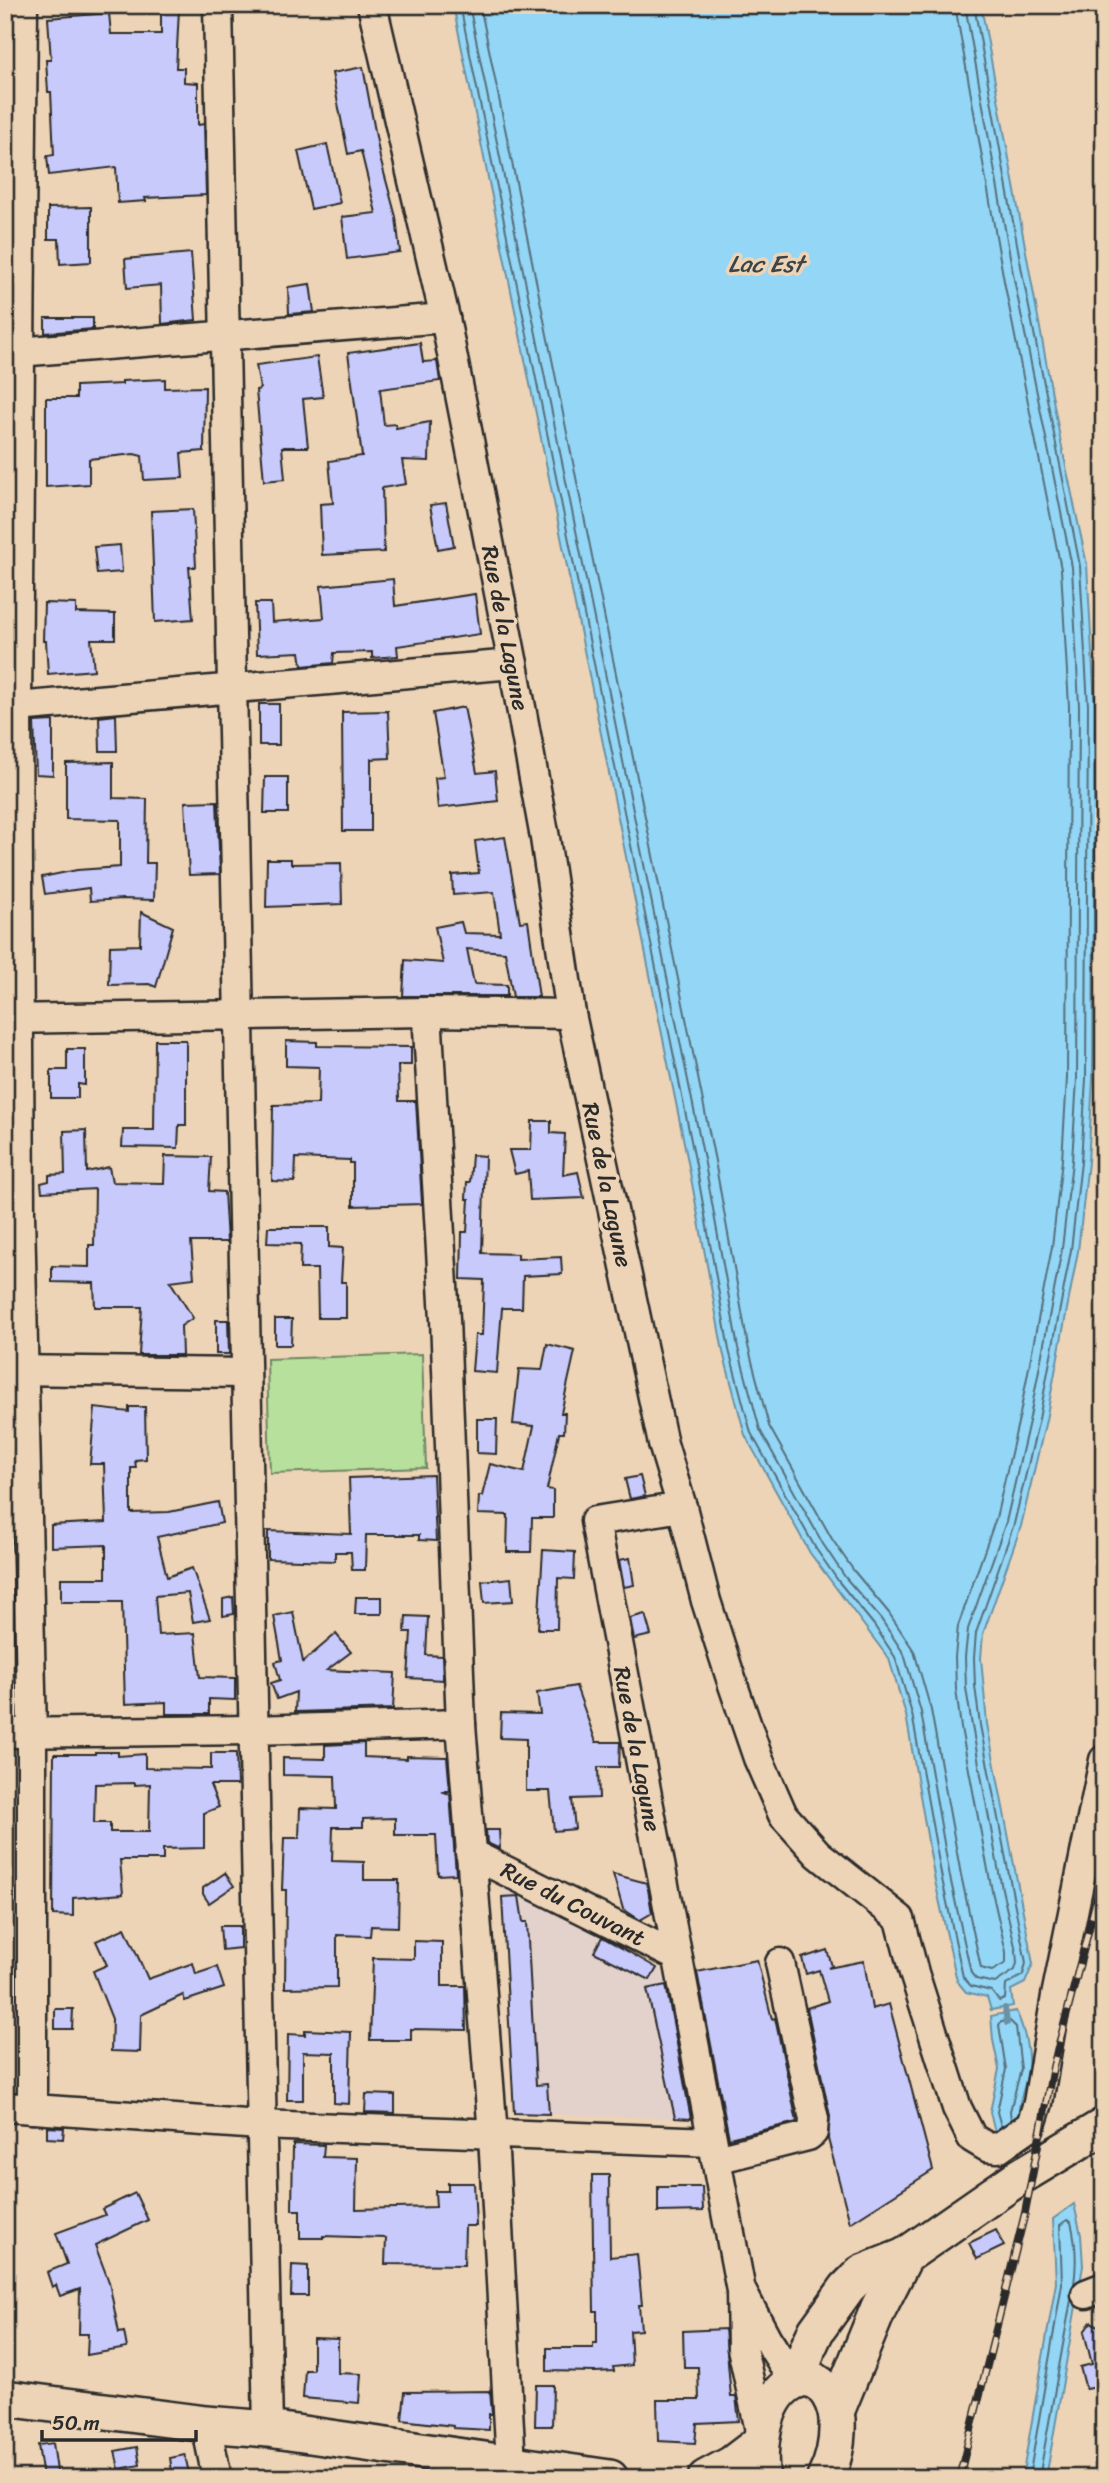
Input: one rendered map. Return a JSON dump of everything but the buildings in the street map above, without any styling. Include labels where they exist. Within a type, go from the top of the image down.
[{"type":"main road","points":[[796,2381],[816,2331],[847,2288],[862,2273],[905,2256],[1037,2165],[1104,2126]]},
{"type":"main road","points":[[836,2413],[879,2307],[905,2256]]},
{"type":"main road","points":[[762,2478],[761,2439],[775,2400],[796,2381],[815,2381],[824,2386],[831,2395],[836,2413],[836,2445],[825,2478]]},
{"type":"main road","points":[[5,2398],[205,2424],[268,2429],[610,2478]]},
{"type":"main road","points":[[706,2478],[732,2464],[761,2439]]},
{"type":"street","points":[[23,5],[13,353],[11,708],[12,1019],[20,1214],[14,1369],[19,1733],[19,2108],[260,2125],[493,2134],[714,2151],[807,2136],[813,2132],[814,2119],[780,1963]]},
{"type":"street","points":[[218,5],[227,334],[251,1730],[268,2429]]},
{"type":"street","name":"Rue de la Lagune","points":[[372,5],[445,318],[545,838],[571,1014],[663,1444],[682,1507],[595,1521],[741,2291],[742,2348],[761,2439]]},
{"type":"street","points":[[13,353],[445,318]]},
{"type":"street","points":[[11,708],[513,664]]},
{"type":"street","points":[[12,1019],[427,1012],[571,1014]]},
{"type":"street","points":[[427,1012],[445,1319],[461,1724],[493,2134],[511,2464]]},
{"type":"street","points":[[14,1369],[245,1373]]},
{"type":"street","points":[[682,1507],[706,1601],[733,1685],[758,1758],[783,1815],[818,1854],[900,1919],[914,1973],[957,2108],[972,2138],[988,2147],[998,2148],[1031,2125],[1038,2103],[1056,1996],[1104,1760]]},
{"type":"street","points":[[19,1733],[461,1724]]},
{"type":"street","name":"Rue du Couvant","points":[[470,1853],[676,1956]]},
{"type":"street","name":"Rue de la Lagune","points":[[741,2291],[767,2339],[796,2381]]},
{"type":"street","points":[[205,2424],[217,2478]]},
{"type":"shaded area","points":[[502,1881],[663,1971],[696,2119],[514,2113]]},
{"type":"green space","points":[[422,1354],[426,1468],[270,1473],[267,1359]]},
{"type":"water","name":"Lac Est","points":[[453,5],[981,5],[1060,438],[1087,565],[1095,705],[1093,1080],[1088,1162],[1078,1251],[1046,1420],[1021,1526],[983,1634],[981,1658],[987,1724],[1033,1964],[1025,1983],[1011,1990],[1013,2006],[991,2010],[987,1997],[966,1992],[957,1981],[935,1881],[906,1715],[889,1659],[810,1553],[745,1435],[723,1352],[689,1167]]},
{"type":"water","points":[[1016,2011],[1026,2040],[1028,2071],[1020,2104],[1020,2125],[997,2141],[990,2112],[999,2069],[991,2016]]},
{"type":"water","points":[[1074,2204],[1081,2235],[1083,2266],[1046,2478],[1022,2478],[1056,2283],[1053,2219]]},
{"type":"waterway","points":[[1005,2008],[1007,2023]]},
{"type":"railway","points":[[959,2478],[1025,2213],[1053,2067],[1104,1871]]}]
